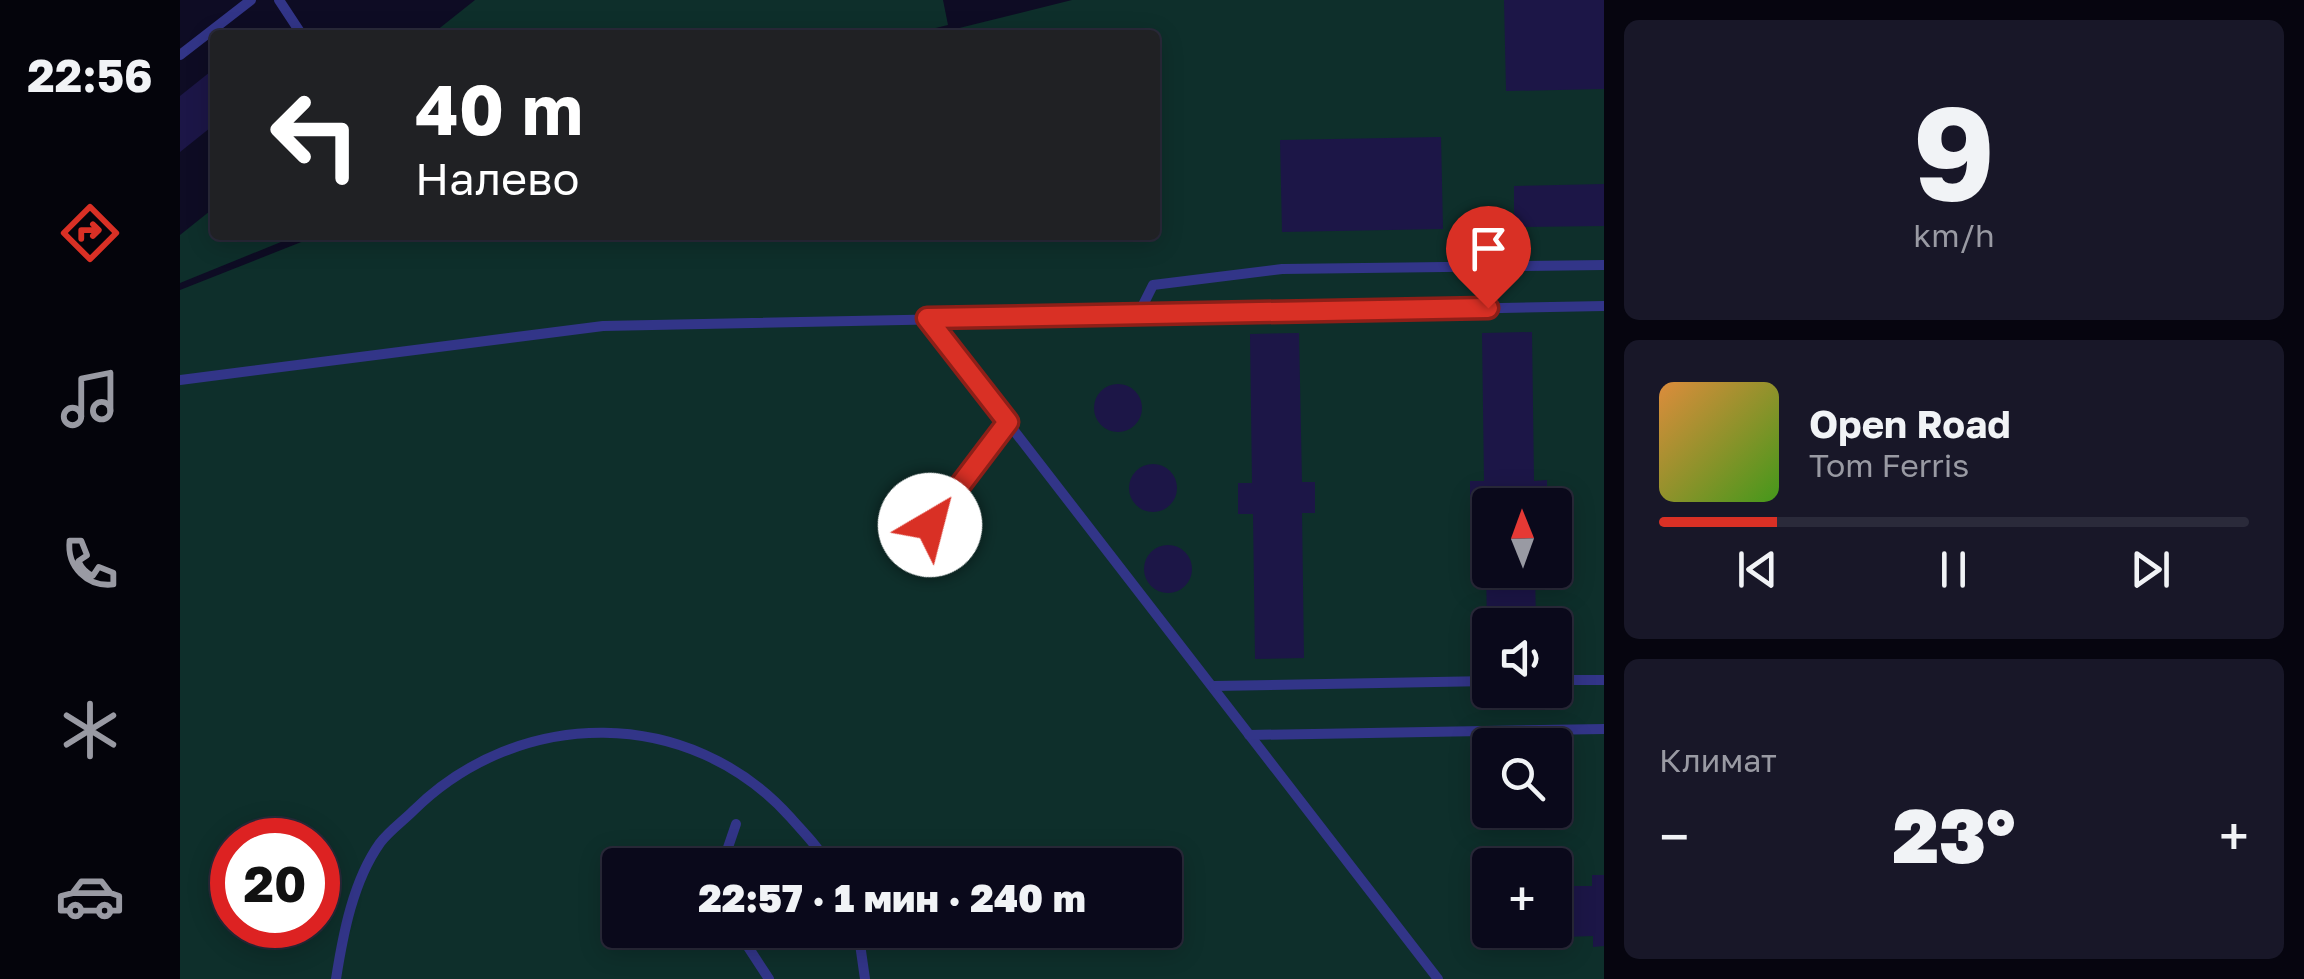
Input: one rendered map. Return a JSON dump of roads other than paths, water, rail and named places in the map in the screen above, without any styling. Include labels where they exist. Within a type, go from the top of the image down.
[{"type":"lane","points":[[212,30],[251,0]]},
{"type":"lane","points":[[280,0],[299,30]]},
{"type":"lane","points":[[180,54],[210,31]]},
{"type":"lane","points":[[1138,313],[1153,285],[1282,269],[1604,266]]},
{"type":"lane","points":[[180,380],[603,326],[1604,306]]},
{"type":"lane","points":[[927,318],[1438,979]]},
{"type":"lane","points":[[930,525],[1008,422]]},
{"type":"lane","points":[[1572,680],[1604,680]]},
{"type":"lane","points":[[1214,686],[1472,682]]},
{"type":"lane","points":[[1249,735],[1604,728]]},
{"type":"lane","points":[[336,979],[346,920],[380,843],[440,785],[512,746],[593,730],[682,743],[762,786],[814,848]]},
{"type":"lane","points":[[728,848],[736,824]]},
{"type":"lane","points":[[749,948],[769,979]]},
{"type":"lane","points":[[860,948],[864,979]]}]
